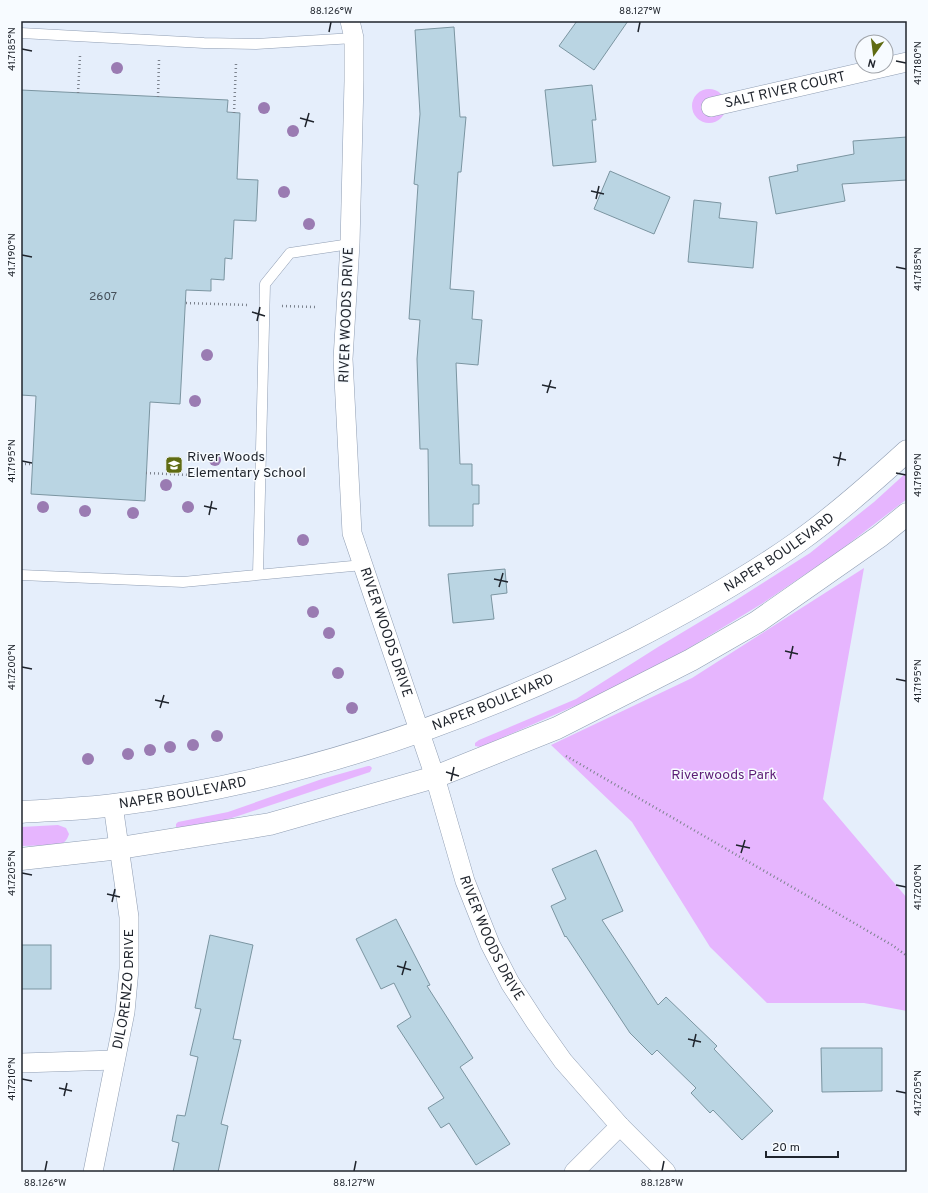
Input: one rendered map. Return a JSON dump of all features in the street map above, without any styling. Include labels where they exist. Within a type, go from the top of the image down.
[{"type":"main road","name":"NAPER BOULEVARD","points":[[21,812],[113,805],[202,791],[278,774],[358,752],[420,732],[505,699],[593,660],[676,617],[736,583],[799,542],[849,502],[907,451]]},
{"type":"main road","points":[[21,859],[120,848],[270,824],[435,777],[557,728],[690,660],[757,622],[880,536],[907,514]]},
{"type":"street","name":"RIVER WOODS DRIVE","points":[[352,30],[354,81],[350,244],[343,359],[352,533],[435,777],[466,882],[490,944],[510,983],[563,1061],[620,1126],[666,1172]]},
{"type":"street","name":"SALT RIVER COURT","points":[[711,107],[907,62]]},
{"type":"street","name":"DILORENZO DRIVE","points":[[93,1172],[125,1012],[129,969],[129,917],[113,805]]},
{"type":"street","points":[[21,1064],[115,1060]]},
{"type":"street","points":[[574,1172],[620,1126]]},
{"type":"lane","points":[[21,33],[204,43],[256,44],[352,30]]},
{"type":"lane","points":[[258,574],[265,284],[290,253],[350,244]]},
{"type":"lane","points":[[21,575],[183,582],[363,565]]},
{"type":"path","points":[[78,93],[80,56]]},
{"type":"path","points":[[158,97],[159,60]]},
{"type":"path","points":[[234,112],[236,64]]},
{"type":"path","points":[[21,464],[33,464]]},
{"type":"path","points":[[146,473],[234,477]]},
{"type":"path","points":[[566,756],[892,945],[907,956]]},
{"type":"green space","points":[[712,89],[721,94],[725,99],[725,113],[721,118],[716,122],[706,123],[702,122],[693,113],[692,103],[693,99],[702,90]]},
{"type":"green space","points":[[907,472],[907,499],[838,552],[763,603],[676,656],[595,697],[488,744],[480,747],[475,746],[475,743],[479,740],[576,699],[733,602],[810,553],[874,502]]},
{"type":"green space","name":"Riverwoods Park","points":[[864,568],[823,799],[907,898],[907,1011],[864,1003],[767,1003],[710,947],[632,822],[551,745],[692,678]]},
{"type":"green space","points":[[368,766],[372,768],[370,772],[235,817],[218,822],[179,829],[176,827],[178,822],[228,812],[322,779]]},
{"type":"green space","points":[[58,825],[66,828],[69,834],[64,842],[58,845],[21,846],[21,827]]},
{"type":"building","points":[[577,21],[628,21],[594,70],[559,46]]},
{"type":"building","points":[[454,27],[460,117],[466,117],[461,172],[458,172],[450,289],[474,291],[472,319],[482,320],[478,365],[456,363],[460,464],[472,464],[472,485],[479,485],[479,504],[473,504],[473,526],[429,526],[428,449],[420,449],[417,359],[420,320],[409,319],[418,185],[414,184],[420,114],[415,30]]},
{"type":"building","points":[[592,85],[596,120],[592,120],[596,162],[553,166],[545,90]]},
{"type":"building","points":[[21,90],[228,100],[227,112],[240,113],[237,179],[258,180],[256,221],[234,220],[232,259],[225,258],[224,280],[211,279],[211,291],[186,290],[180,404],[150,402],[145,501],[31,494],[36,396],[21,395]]},
{"type":"building","points":[[907,137],[907,180],[842,184],[845,201],[776,214],[769,177],[798,171],[797,165],[854,154],[853,141]]},
{"type":"building","points":[[610,171],[670,197],[654,234],[594,209]]},
{"type":"building","points":[[694,200],[721,203],[719,218],[757,222],[753,268],[688,262]]},
{"type":"building","points":[[505,569],[507,593],[491,595],[494,619],[453,623],[448,574]]},
{"type":"building","points":[[596,850],[623,911],[602,920],[658,1005],[666,997],[717,1046],[714,1049],[773,1111],[742,1140],[713,1110],[710,1113],[691,1093],[696,1088],[657,1050],[652,1055],[630,1033],[566,936],[565,937],[551,906],[566,899],[552,869]]},
{"type":"building","points":[[396,919],[430,985],[427,986],[473,1058],[460,1067],[510,1144],[476,1165],[449,1123],[441,1128],[428,1108],[444,1098],[397,1026],[411,1017],[394,983],[381,989],[356,939]]},
{"type":"building","points":[[210,935],[253,945],[233,1039],[241,1040],[221,1124],[228,1126],[218,1172],[173,1172],[179,1143],[172,1141],[177,1115],[185,1116],[198,1057],[190,1055],[201,1009],[195,1008]]},
{"type":"building","points":[[21,945],[51,945],[51,989],[21,989]]},
{"type":"building","points":[[821,1048],[882,1048],[882,1091],[822,1092]]},
{"type":"place","name":"River Woods Elementary School","points":[[174,465]]}]
